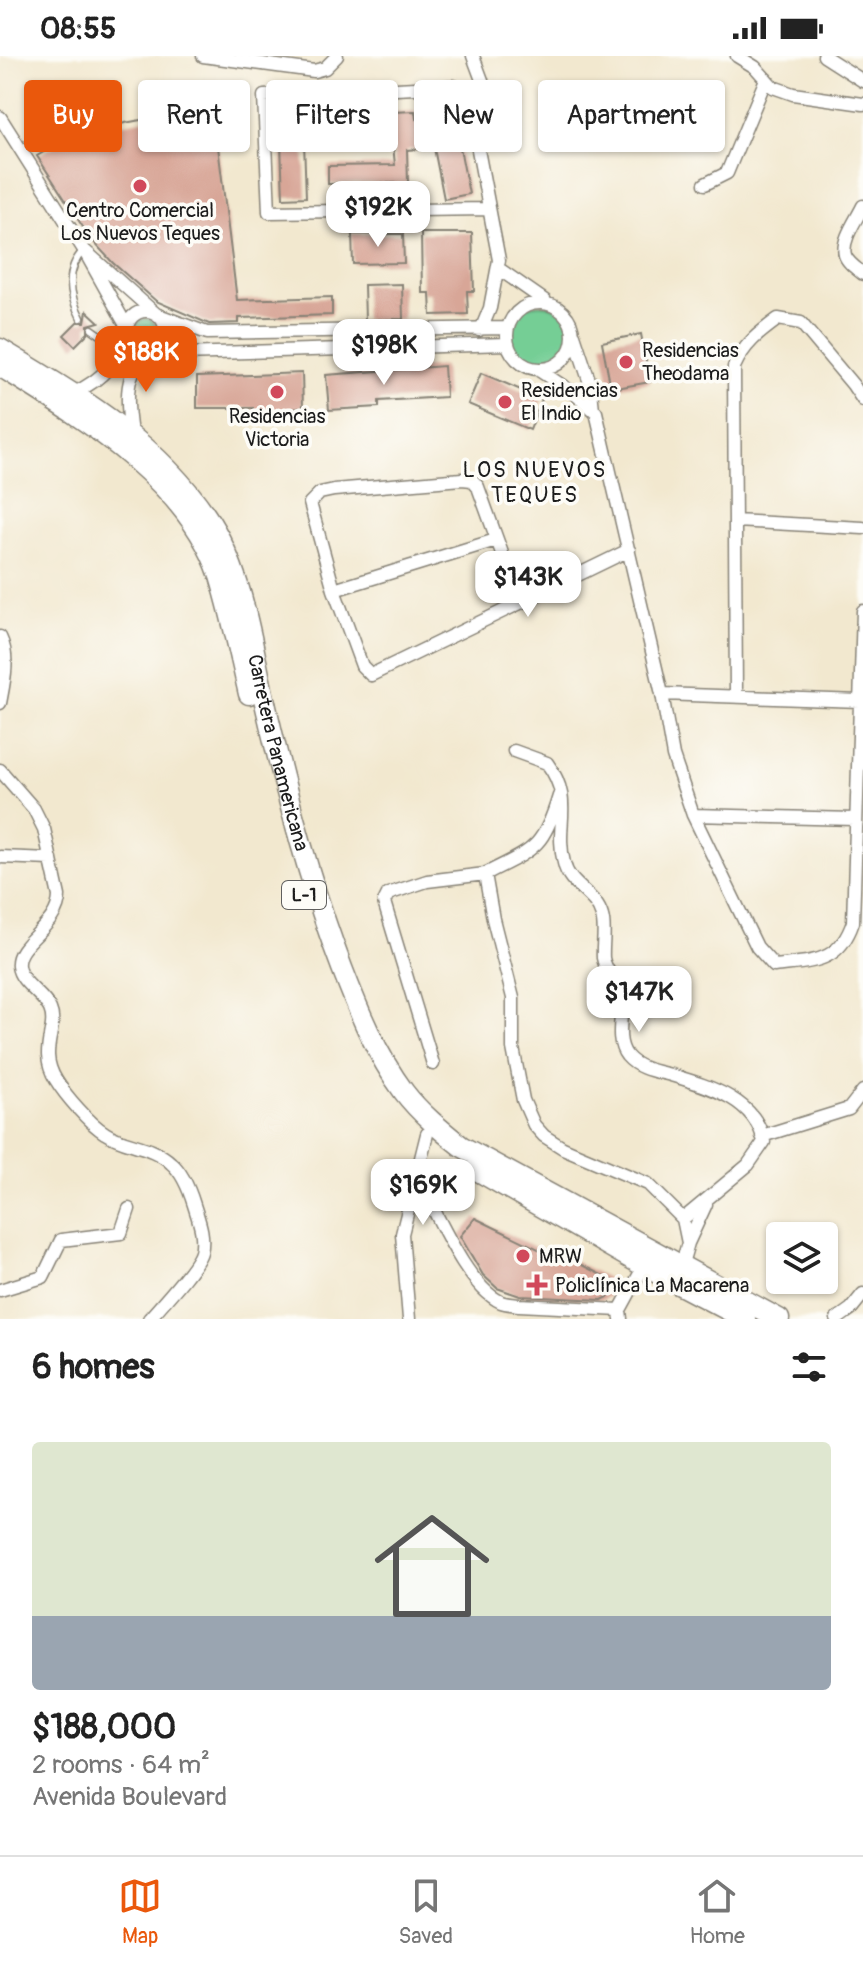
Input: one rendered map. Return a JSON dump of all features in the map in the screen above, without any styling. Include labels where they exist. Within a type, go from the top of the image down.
[{"type":"main road","name":"Carretera Panamericana","points":[[0,349],[131,433],[174,476],[207,517],[232,567],[283,780],[323,918],[370,1039],[406,1094],[433,1123],[461,1146],[779,1319]]},
{"type":"main road","name":"Carretera Panamericana","points":[[0,366],[92,424],[151,474],[195,526],[219,574],[271,782],[312,922],[361,1043],[394,1100],[427,1134],[459,1160],[644,1266],[745,1319]]},
{"type":"street","points":[[203,56],[314,71],[325,68],[337,56]]},
{"type":"street","points":[[473,56],[482,80]]},
{"type":"street","points":[[737,56],[755,67],[773,87],[793,94],[863,104]]},
{"type":"street","points":[[824,56],[863,81]]},
{"type":"street","points":[[705,184],[727,173],[766,79]]},
{"type":"street","points":[[479,330],[490,308],[499,264],[489,209],[467,92],[453,86],[264,96],[269,212],[489,209]]},
{"type":"street","points":[[844,103],[863,115]]},
{"type":"street","points":[[0,117],[84,250],[127,327],[133,344],[139,348],[182,354],[507,344]]},
{"type":"street","points":[[863,206],[850,231],[844,253],[846,259],[863,274]]},
{"type":"street","points":[[84,250],[164,323],[162,341],[135,365],[128,381],[131,433]]},
{"type":"street","points":[[499,264],[532,294],[558,307],[566,315],[573,331],[590,383],[593,409],[662,694],[673,756],[693,815],[757,947],[774,966],[822,960],[838,950],[848,938],[853,922],[863,611]]},
{"type":"street","points":[[558,307],[548,303],[527,304],[518,310],[507,328],[507,344],[519,362],[537,369],[593,409]]},
{"type":"street","points":[[72,394],[103,376],[133,316],[138,313],[151,312],[188,327],[220,334],[507,328]]},
{"type":"street","points":[[736,696],[732,394],[734,367],[740,353],[778,319],[801,323],[863,400]]},
{"type":"street","points":[[182,354],[176,349],[173,335],[179,329],[188,327]]},
{"type":"street","points":[[537,369],[546,369],[561,362],[570,350],[573,331]]},
{"type":"street","points":[[520,603],[478,487],[472,480],[320,493],[310,503],[334,590],[362,666],[371,675],[520,603],[629,550]]},
{"type":"street","points":[[735,521],[863,528]]},
{"type":"street","points":[[334,590],[496,540]]},
{"type":"street","points":[[0,637],[5,675],[0,703]]},
{"type":"street","points":[[662,694],[860,701]]},
{"type":"street","points":[[514,751],[547,763],[561,789],[564,808],[563,861],[574,883],[594,899],[602,912],[604,965],[611,973],[622,1001],[621,1042],[625,1053],[636,1064],[703,1085],[727,1096],[749,1110],[760,1125],[764,1142],[748,1165],[683,1219]]},
{"type":"street","points":[[0,770],[34,809],[44,829],[51,859],[59,908],[26,947],[19,958],[18,968],[50,1009],[53,1021],[47,1046],[48,1061],[55,1079],[105,1133],[145,1147],[172,1163],[190,1194],[202,1233],[201,1255],[149,1319]]},
{"type":"street","points":[[433,1064],[384,902],[388,894],[409,885],[485,874],[532,850],[549,830],[561,789]]},
{"type":"street","points":[[693,815],[855,819]]},
{"type":"street","points":[[0,857],[51,859]]},
{"type":"street","points":[[485,874],[513,998],[513,1048],[523,1100],[534,1125],[563,1148],[648,1184],[683,1219],[688,1243]]},
{"type":"street","points":[[762,1136],[849,1109],[863,1091]]},
{"type":"street","points":[[409,1319],[402,1234],[427,1134]]},
{"type":"street","points":[[417,1177],[469,1273],[491,1296],[503,1303],[620,1314],[644,1266]]},
{"type":"street","points":[[681,1267],[707,1201]]},
{"type":"street","points":[[0,1290],[43,1277],[61,1240],[121,1233],[129,1209]]},
{"type":"street","points":[[837,1319],[849,1314],[863,1294]]},
{"type":"lane","points":[[81,318],[73,301],[71,274],[75,260],[84,250]]},
{"type":"lane","points":[[92,329],[119,348]]},
{"type":"green space","points":[[534,304],[546,304],[563,313],[570,324],[570,348],[563,359],[546,368],[534,368],[522,363],[513,354],[508,342],[508,330],[513,318],[522,309]]},
{"type":"green space","points":[[146,319],[154,322],[157,330],[154,338],[146,341],[138,338],[135,330],[138,322]]},
{"type":"building","points":[[414,111],[414,149],[407,150],[408,183],[328,184],[328,166],[395,165],[398,112]]},
{"type":"building","name":"Centro Comercial Los Nuevos Teques","points":[[138,120],[138,152],[219,152],[237,300],[332,297],[332,315],[239,318],[239,323],[209,324],[156,301],[113,263],[90,238],[37,156],[44,152],[122,152],[122,124]]},
{"type":"building","points":[[281,152],[304,152],[306,197],[283,198]]},
{"type":"building","points":[[435,152],[461,152],[469,194],[444,199]]},
{"type":"building","points":[[421,233],[472,233],[474,291],[467,291],[468,314],[431,315],[430,293],[422,293]]},
{"type":"building","points":[[352,234],[403,234],[404,263],[353,264]]},
{"type":"building","points":[[402,284],[403,319],[365,320],[364,285]]},
{"type":"building","points":[[87,311],[99,322],[88,325],[88,333],[75,346],[64,335],[77,322],[85,322]]},
{"type":"building","name":"Residencias Theodama","points":[[641,334],[650,382],[611,389],[602,342]]},
{"type":"building","points":[[444,366],[446,397],[379,401],[379,407],[329,410],[326,375]]},
{"type":"building","points":[[302,373],[303,408],[253,412],[253,408],[197,408],[197,377]]},
{"type":"building","name":"Residencias El Indio","points":[[481,373],[542,399],[530,430],[468,404]]},
{"type":"building","points":[[475,1218],[567,1263],[570,1259],[621,1285],[616,1293],[602,1300],[520,1296],[497,1288],[483,1275],[460,1236]]},
{"type":"place","name":"Centro Comercial Los Nuevos Teques","points":[[140,186]]},
{"type":"place","name":"Residencias Theodama","points":[[626,362]]},
{"type":"place","name":"Residencias Victoria","points":[[277,392]]},
{"type":"place","name":"Residencias El Indio","points":[[505,402]]},
{"type":"place","name":"MRW","points":[[523,1256]]},
{"type":"place","name":"Policlínica La Macarena","points":[[537,1285]]},
{"type":"district","name":"LOS NUEVOS TEQUES","points":[[535,482]]}]
